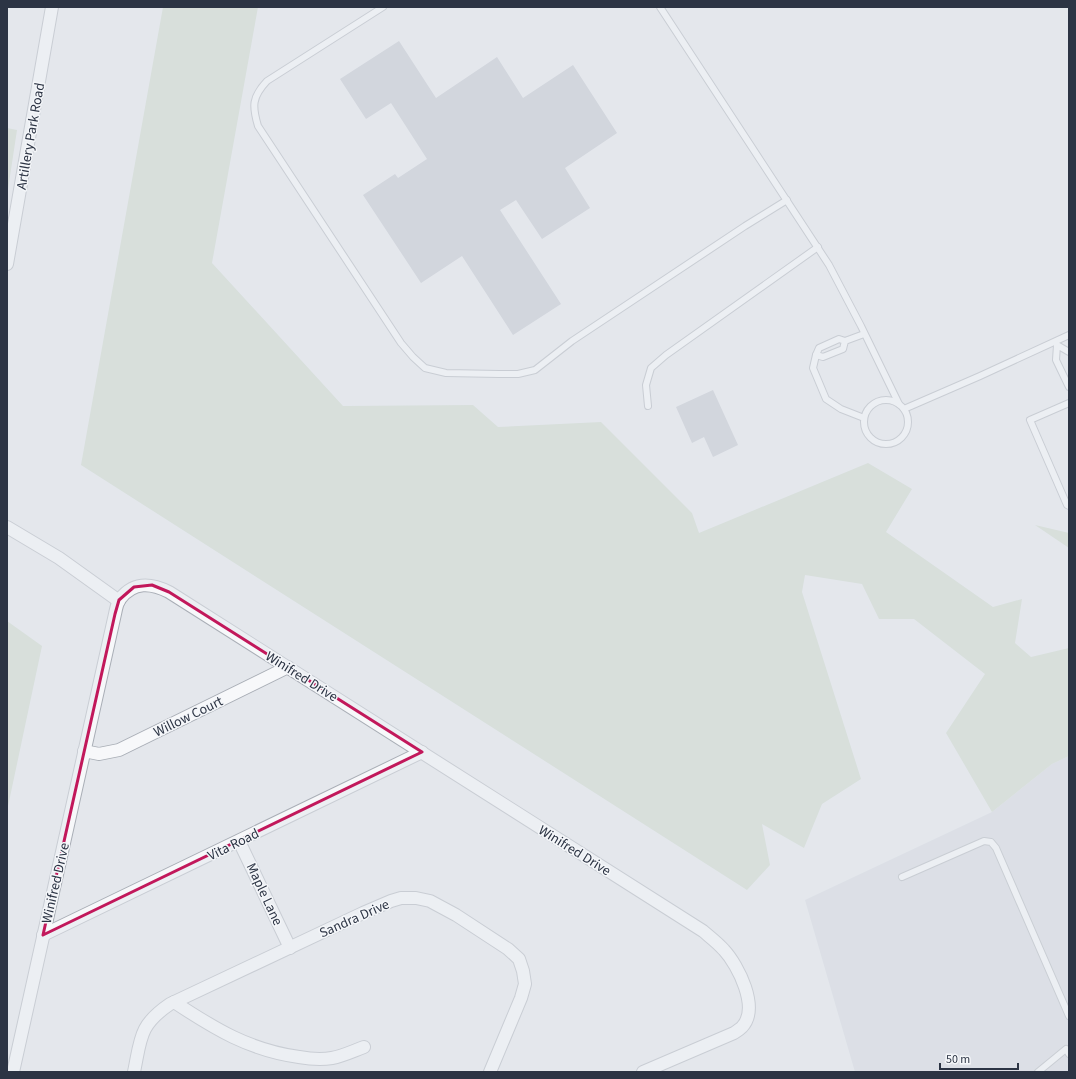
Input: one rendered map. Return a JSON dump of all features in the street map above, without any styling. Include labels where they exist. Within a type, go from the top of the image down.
[{"type":"street","name":"Artillery Park Road","points":[[7,264],[52,7]]},
{"type":"street","points":[[7,527],[59,558],[119,601]]},
{"type":"street","name":"Winifred Drive","points":[[13,1072],[115,614],[119,601],[134,587],[152,585],[160,587],[176,596],[422,752],[703,931],[724,949],[738,971],[747,995],[749,1007],[747,1018],[742,1027],[734,1033],[643,1072]]},
{"type":"street","name":"Willow Court","points":[[84,751],[98,754],[119,750],[288,667]]},
{"type":"street","name":"Vita Road","points":[[43,935],[422,752]]},
{"type":"street","name":"Maple Lane","points":[[239,841],[290,948]]},
{"type":"street","name":"Sandra Drive","points":[[134,1072],[144,1029],[157,1012],[174,1002],[363,913],[401,898],[416,898],[430,901],[456,915],[508,949],[519,959],[525,984],[521,998],[490,1072]]},
{"type":"street","points":[[174,1002],[201,1020],[238,1040],[270,1052],[315,1059],[331,1058],[350,1053],[364,1047]]},
{"type":"lane","points":[[383,7],[267,81],[258,91],[254,103],[255,117],[258,126],[401,343],[425,368],[446,372],[499,374],[518,374],[535,370],[572,341],[738,230],[787,200]]},
{"type":"lane","points":[[660,7],[829,265],[899,404]]},
{"type":"lane","points":[[648,406],[646,385],[650,368],[818,247]]},
{"type":"lane","points":[[864,334],[845,341],[839,338],[819,348],[813,368],[826,399],[841,410],[864,418]]},
{"type":"lane","points":[[904,409],[1056,343],[1069,335]]},
{"type":"lane","points":[[816,355],[823,357],[843,349],[845,341]]},
{"type":"lane","points":[[1056,343],[1069,352]]},
{"type":"lane","points":[[1056,343],[1056,360],[1069,387]]},
{"type":"lane","points":[[892,400],[904,409],[908,424],[902,437],[896,442],[882,444],[870,437],[866,431],[864,418],[866,411],[871,405],[877,401],[892,400]]},
{"type":"lane","points":[[1069,403],[1030,420],[1067,505],[1069,506]]},
{"type":"lane","points":[[902,877],[984,841],[991,842],[996,848],[1069,1016]]},
{"type":"lane","points":[[1038,1072],[1068,1050]]},
{"type":"lane","points":[[1045,1066],[1050,1072]]},
{"type":"highlighted area","points":[[152,585],[169,592],[422,752],[239,841],[43,935],[115,614],[119,600],[134,587]]},
{"type":"shaded area","points":[[1069,756],[1069,1072],[855,1072],[805,900],[992,812],[1052,764]]},
{"type":"green space","points":[[163,7],[258,7],[212,263],[343,406],[473,405],[498,427],[601,422],[692,513],[699,533],[868,463],[912,489],[886,532],[993,607],[1022,599],[1015,643],[1031,657],[1069,648],[1069,756],[1052,764],[992,812],[946,733],[985,674],[914,619],[879,619],[862,584],[805,575],[802,592],[861,779],[822,804],[804,848],[762,824],[770,865],[747,890],[81,465]]},
{"type":"green space","points":[[7,128],[17,130],[7,196]]},
{"type":"green space","points":[[1035,525],[1069,533],[1069,548]]},
{"type":"green space","points":[[7,621],[42,646],[7,811]]},
{"type":"building","points":[[399,41],[436,98],[497,57],[523,98],[573,65],[617,133],[565,168],[590,208],[542,239],[516,200],[500,210],[561,304],[513,335],[462,256],[421,283],[363,195],[395,174],[398,178],[427,159],[391,103],[366,119],[340,79]]},
{"type":"building","points":[[713,390],[738,445],[713,457],[704,437],[692,443],[676,407]]}]
